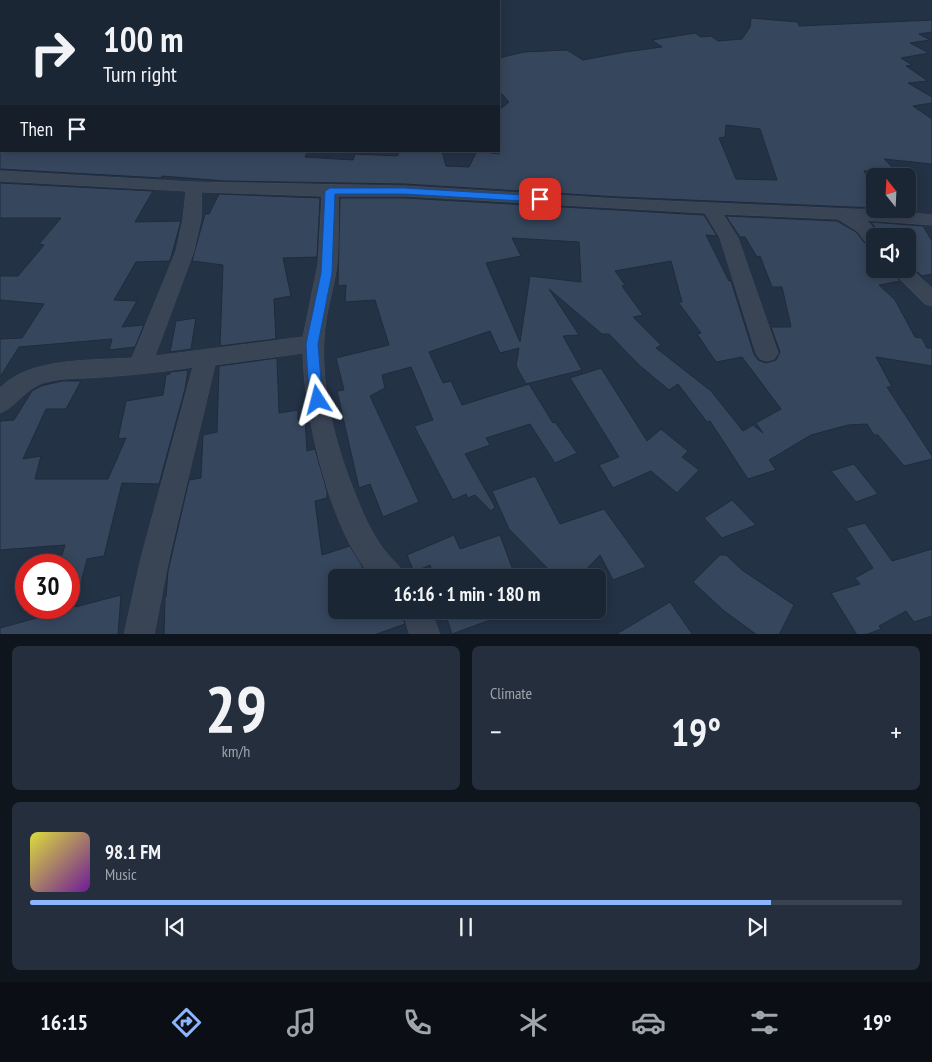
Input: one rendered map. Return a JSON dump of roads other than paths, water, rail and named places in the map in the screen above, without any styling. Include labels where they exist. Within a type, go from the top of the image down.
[{"type":"street","points":[[0,176],[194,187],[404,191],[619,204],[896,216],[932,220]]},
{"type":"street","points":[[140,366],[185,251],[192,219],[194,187]]},
{"type":"street","points":[[330,191],[326,273],[312,344],[314,380],[340,487],[358,530],[376,562],[383,569]]},
{"type":"street","points":[[711,208],[728,238],[767,353]]},
{"type":"street","points":[[840,213],[866,231]]},
{"type":"street","points":[[909,278],[932,299]]},
{"type":"street","points":[[0,404],[10,392],[33,377],[55,372],[140,366],[312,344]]},
{"type":"street","points":[[139,634],[155,558],[206,358]]},
{"type":"street","points":[[420,619],[425,634]]}]
